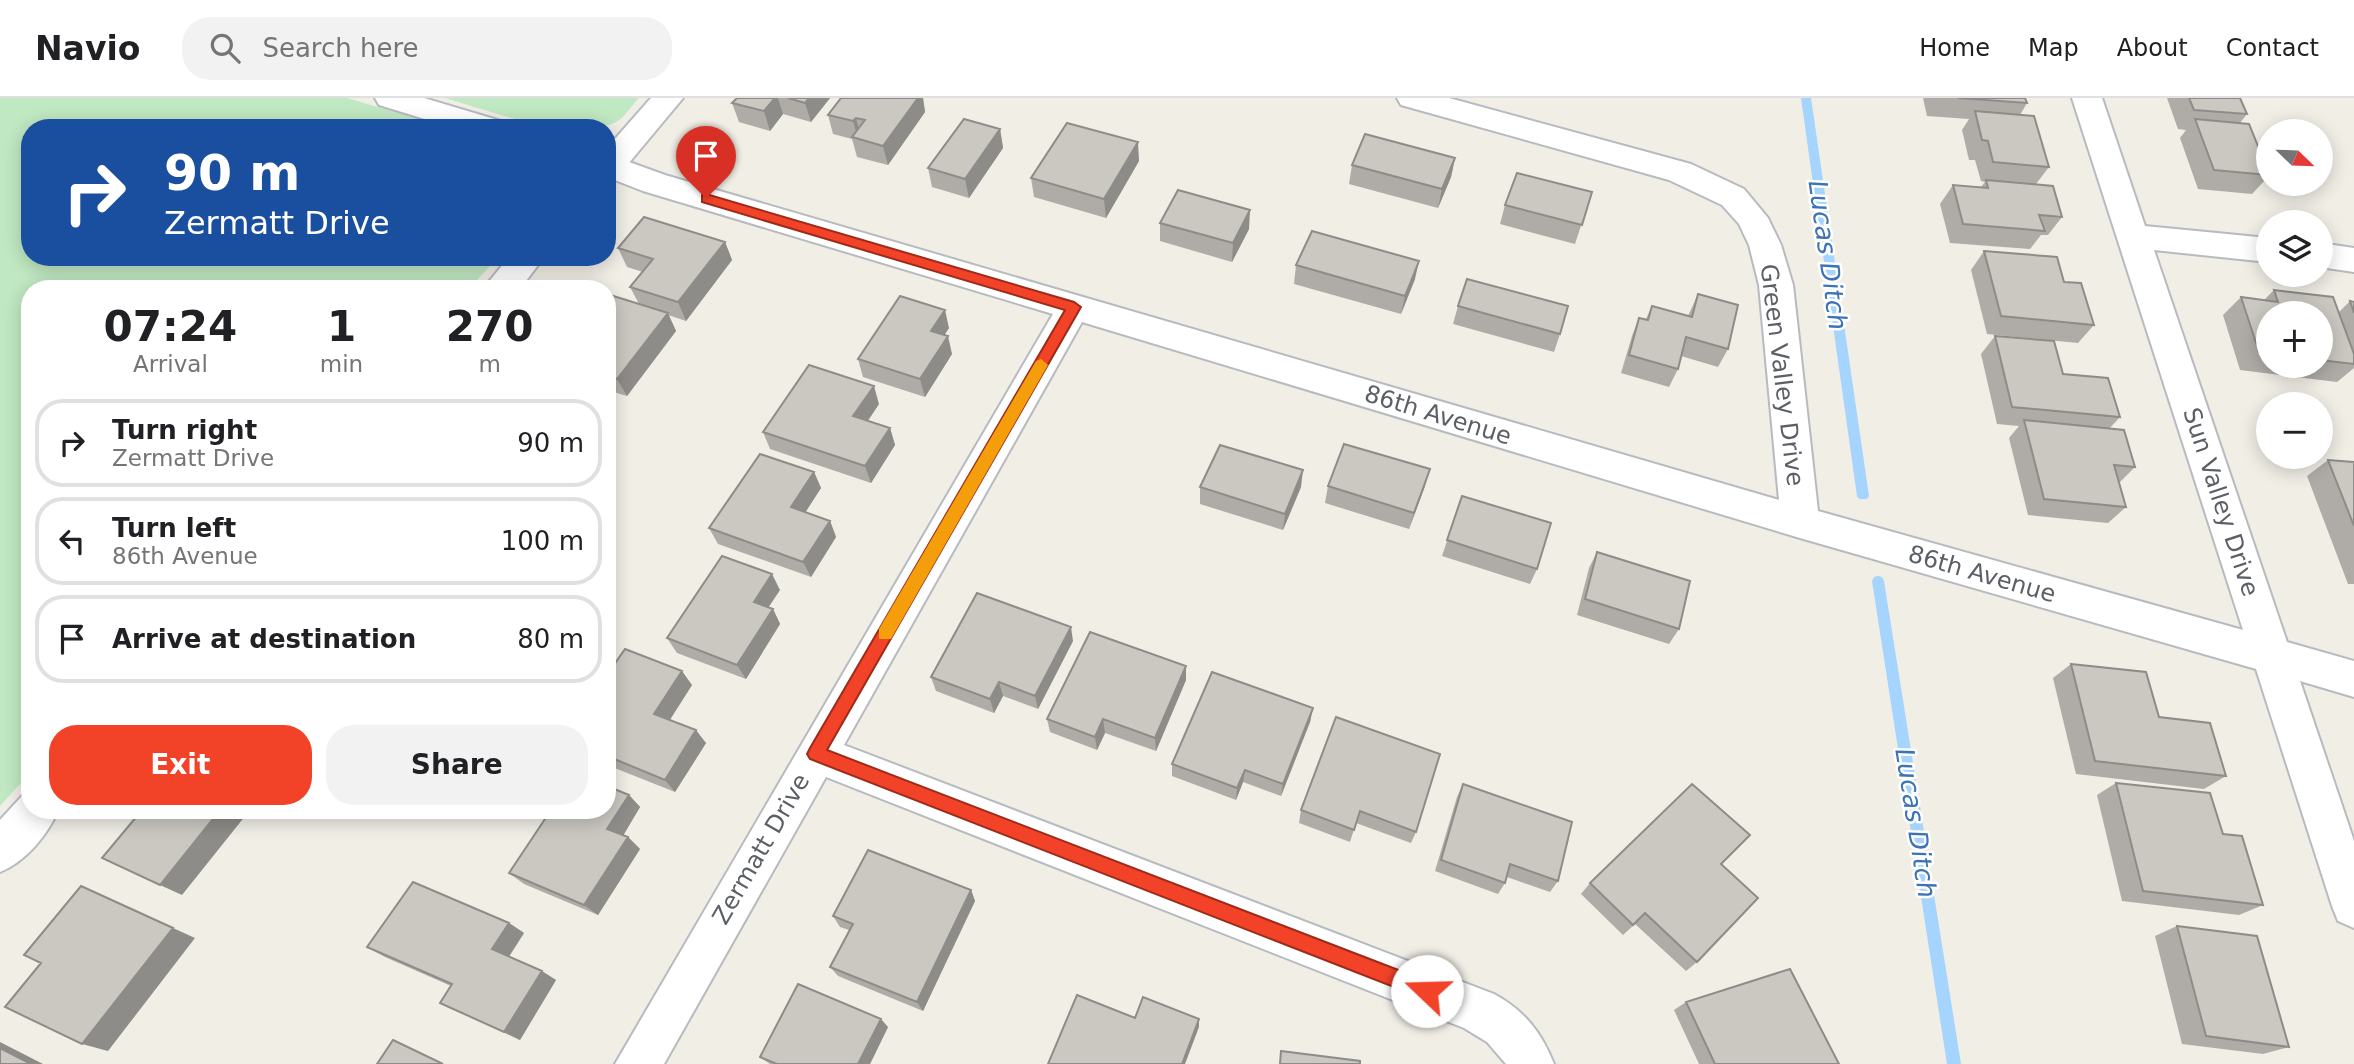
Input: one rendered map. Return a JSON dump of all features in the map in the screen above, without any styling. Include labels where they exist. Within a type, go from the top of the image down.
[{"type":"street","points":[[390,98],[460,119]]},
{"type":"street","points":[[616,157],[668,98]]},
{"type":"street","name":"Green Valley Drive","points":[[1412,98],[1680,172],[1734,197],[1752,218],[1776,285],[1800,522]]},
{"type":"street","name":"Sun Valley Drive","points":[[2087,98],[2354,906]]},
{"type":"street","name":"86th Avenue","points":[[616,169],[654,183],[1800,522],[2354,679]]},
{"type":"street","points":[[2132,236],[2256,249]]},
{"type":"street","points":[[2333,257],[2354,260]]},
{"type":"street","points":[[508,280],[520,266]]},
{"type":"street","name":"Zermatt Drive","points":[[638,1064],[1074,307]]},
{"type":"street","points":[[816,754],[1478,1010],[1503,1023],[1521,1041],[1531,1064]]},
{"type":"street","points":[[0,851],[29,819]]},
{"type":"green space","points":[[0,98],[347,98],[418,119],[21,119],[21,266],[490,266],[477,280],[21,280],[21,783],[0,806]]},
{"type":"green space","points":[[445,98],[639,98],[616,122],[616,119],[507,117]]},
{"type":"building","points":[[737,98],[775,98],[764,111],[732,103]]},
{"type":"building","points":[[788,98],[809,98],[805,103]]},
{"type":"building","points":[[841,98],[918,98],[883,146],[852,137],[865,120],[856,118],[853,121],[828,115]]},
{"type":"building","points":[[1958,98],[2025,98],[2027,103]]},
{"type":"building","points":[[2189,98],[2240,98],[2247,114],[2194,110]]},
{"type":"building","points":[[1975,111],[2034,116],[2049,167],[1993,162],[1988,141],[1982,140]]},
{"type":"building","points":[[964,119],[1000,129],[965,179],[928,168]]},
{"type":"building","points":[[2195,119],[2249,124],[2256,141],[2256,174],[2214,170]]},
{"type":"building","points":[[1067,123],[1138,142],[1104,199],[1031,178]]},
{"type":"building","points":[[1365,134],[1455,158],[1442,189],[1352,165]]},
{"type":"building","points":[[1517,173],[1592,192],[1582,225],[1505,205]]},
{"type":"building","points":[[1986,180],[2053,186],[2062,217],[2039,215],[2045,231],[1963,224],[1953,185],[1988,188]]},
{"type":"building","points":[[1178,190],[1250,210],[1233,243],[1160,223]]},
{"type":"building","points":[[644,217],[725,242],[678,302],[630,287],[653,259],[618,248]]},
{"type":"building","points":[[1312,231],[1419,261],[1405,296],[1296,265]]},
{"type":"building","points":[[1984,251],[2057,257],[2064,282],[2081,283],[2094,325],[2001,316]]},
{"type":"building","points":[[1467,279],[1568,306],[1560,334],[1458,306]]},
{"type":"building","points":[[2274,290],[2333,297],[2354,354],[2354,364],[2333,362],[2333,301],[2278,301]]},
{"type":"building","points":[[1698,294],[1738,305],[1728,349],[1686,337],[1678,369],[1629,355],[1639,318],[1648,320],[1652,306],[1692,317]]},
{"type":"building","points":[[900,296],[945,310],[931,331],[948,336],[920,379],[858,359]]},
{"type":"building","points":[[616,297],[668,313],[617,379]]},
{"type":"building","points":[[2241,297],[2271,301],[2256,301],[2256,343]]},
{"type":"building","points":[[1995,336],[2054,341],[2063,374],[2108,378],[2120,417],[2012,407]]},
{"type":"building","points":[[809,365],[874,386],[853,416],[890,428],[865,466],[763,432]]},
{"type":"building","points":[[2024,420],[2124,430],[2135,467],[2114,465],[2126,507],[2044,499]]},
{"type":"building","points":[[1344,444],[1430,469],[1414,513],[1328,486]]},
{"type":"building","points":[[1220,445],[1303,470],[1285,514],[1200,487]]},
{"type":"building","points":[[760,454],[814,472],[791,507],[830,521],[803,562],[709,528]]},
{"type":"building","points":[[2333,460],[2354,462],[2354,526],[2332,469]]},
{"type":"building","points":[[1462,496],[1551,523],[1537,569],[1447,540]]},
{"type":"building","points":[[1597,552],[1690,581],[1679,629],[1585,599]]},
{"type":"building","points":[[722,556],[772,574],[754,602],[773,609],[737,665],[667,638]]},
{"type":"building","points":[[977,593],[1071,627],[1035,696],[999,682],[990,699],[931,677]]},
{"type":"building","points":[[1090,632],[1186,666],[1155,738],[1103,719],[1095,737],[1047,719]]},
{"type":"building","points":[[625,649],[682,671],[654,714],[696,730],[665,780],[616,760],[616,662]]},
{"type":"building","points":[[2071,664],[2146,672],[2159,717],[2210,723],[2226,776],[2095,761]]},
{"type":"building","points":[[1212,672],[1313,708],[1283,784],[1245,770],[1237,788],[1172,764]]},
{"type":"building","points":[[1336,717],[1440,754],[1416,832],[1360,811],[1354,830],[1301,810]]},
{"type":"building","points":[[2116,783],[2210,793],[2223,834],[2242,836],[2263,905],[2143,891]]},
{"type":"building","points":[[1463,784],[1572,822],[1558,881],[1510,864],[1505,883],[1441,860]]},
{"type":"building","points":[[1692,784],[1750,835],[1721,864],[1758,898],[1697,962],[1645,913],[1633,925],[1590,883]]},
{"type":"building","points":[[616,790],[629,795],[616,815]]},
{"type":"building","points":[[134,819],[213,819],[160,885],[102,858]]},
{"type":"building","points":[[545,819],[613,819],[607,829],[628,837],[584,905],[509,873]]},
{"type":"building","points":[[868,850],[971,890],[917,1002],[830,967],[853,924],[833,916]]},
{"type":"building","points":[[413,882],[509,923],[492,949],[542,971],[504,1032],[440,1003],[452,984],[367,947]]},
{"type":"building","points":[[81,886],[173,928],[82,1044],[5,1007],[41,963],[24,955]]},
{"type":"building","points":[[2177,926],[2257,936],[2289,1047],[2206,1036]]},
{"type":"building","points":[[1790,969],[1839,1064],[1715,1064],[1686,1002]]},
{"type":"building","points":[[798,984],[881,1019],[858,1064],[777,1064],[760,1057]]},
{"type":"building","points":[[1077,995],[1135,1018],[1143,997],[1199,1019],[1182,1064],[1048,1064]]},
{"type":"building","points":[[393,1040],[443,1064],[377,1064]]},
{"type":"building","points":[[0,1048],[31,1064],[0,1064]]},
{"type":"building","points":[[1281,1051],[1360,1061],[1360,1064],[1280,1064]]},
{"type":"waterway","name":"Lucas Ditch","points":[[1806,98],[1863,496]]},
{"type":"waterway","name":"Lucas Ditch","points":[[1878,581],[1954,1064]]},
{"type":"slow traffic","points":[[885,634],[1041,365]]},
{"type":"route","points":[[706,198],[1074,307],[816,754],[1427,991]]}]
